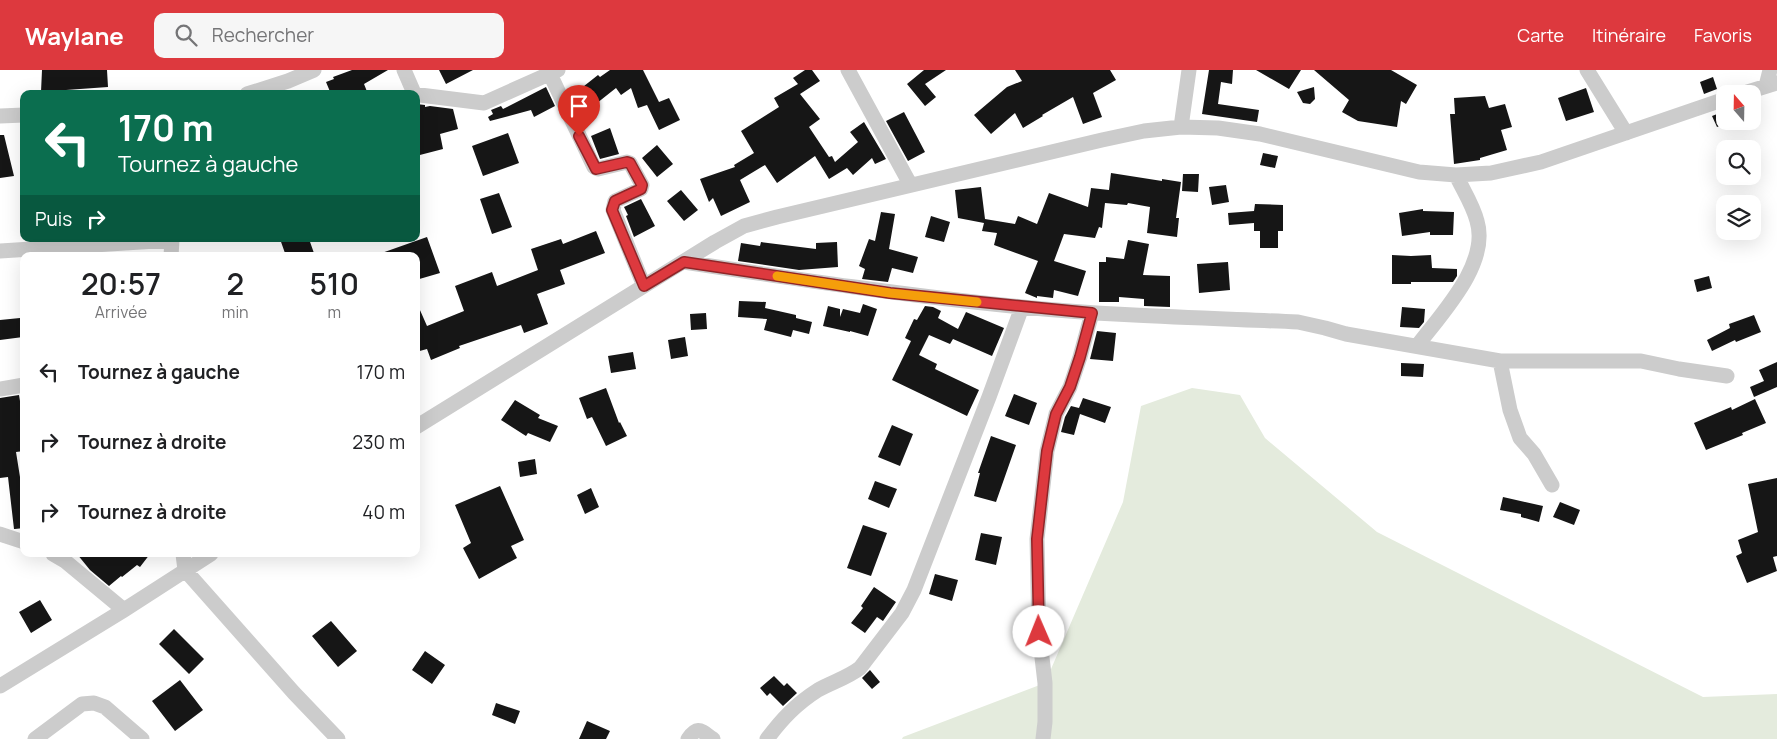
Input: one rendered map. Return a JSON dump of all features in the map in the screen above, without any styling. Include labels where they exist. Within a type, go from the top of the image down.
[{"type":"street","points":[[261,90],[314,70]]},
{"type":"street","points":[[404,70],[412,90]]},
{"type":"street","points":[[848,70],[910,184]]},
{"type":"street","points":[[1181,127],[1189,70]]},
{"type":"street","points":[[1587,70],[1626,133]]},
{"type":"street","points":[[1770,70],[1771,85]]},
{"type":"street","points":[[420,94],[484,103],[554,72],[594,167],[598,169],[627,162],[630,163],[642,185],[641,189],[615,201],[612,210],[644,286]]},
{"type":"street","points":[[420,425],[715,242],[744,226],[777,217],[910,184],[1135,133],[1181,127],[1218,128],[1260,134],[1419,172],[1456,175],[1491,173],[1541,162],[1716,102]]},
{"type":"street","points":[[0,116],[20,115]]},
{"type":"street","points":[[1417,346],[1455,296],[1469,273],[1478,251],[1480,235],[1478,222],[1456,175]]},
{"type":"street","points":[[0,251],[130,242]]},
{"type":"street","points":[[684,262],[890,293],[1022,307],[1092,313],[1298,322],[1346,334],[1500,361],[1641,361],[1727,376]]},
{"type":"street","points":[[767,739],[784,716],[797,705],[818,690],[850,675],[860,668],[902,613],[918,581],[990,397],[1022,307]]},
{"type":"street","points":[[1043,739],[1045,683],[1039,632],[1037,539],[1047,451],[1056,414],[1070,387],[1092,313]]},
{"type":"street","points":[[1500,361],[1510,410],[1520,438],[1534,454],[1552,486]]},
{"type":"street","points":[[0,389],[20,386]]},
{"type":"street","points":[[0,534],[20,541]]},
{"type":"street","points":[[58,557],[124,610]]},
{"type":"street","points":[[184,557],[185,570],[294,694],[338,739]]},
{"type":"street","points":[[0,686],[206,557]]},
{"type":"street","points":[[35,739],[82,704],[94,703],[105,707],[142,739]]},
{"type":"street","points":[[688,739],[693,732],[700,730],[713,739]]},
{"type":"shaded area","points":[[1192,388],[1240,395],[1265,438],[1377,532],[1703,697],[1777,694],[1777,739],[902,739],[1045,683],[1123,502],[1141,406]]},
{"type":"building","points":[[42,70],[107,70],[108,87],[41,90]]},
{"type":"building","points":[[352,70],[388,70],[364,84],[366,90],[329,90],[326,82],[334,79],[333,77]]},
{"type":"building","points":[[439,70],[473,70],[446,84]]},
{"type":"building","points":[[610,70],[643,70],[659,102],[669,98],[680,120],[659,130],[647,105],[638,108],[631,88],[621,95],[616,88],[592,107],[579,90],[598,75],[600,77]]},
{"type":"building","points":[[805,70],[812,70],[820,81],[800,94],[820,119],[809,127],[829,157],[832,156],[835,162],[858,142],[850,132],[864,122],[886,159],[875,164],[872,158],[853,175],[847,168],[829,179],[815,156],[777,183],[765,165],[740,180],[750,202],[721,216],[713,198],[709,202],[700,179],[735,167],[734,165],[754,153],[741,131],[779,107],[774,98],[798,84],[793,78]]},
{"type":"building","points":[[924,70],[946,70],[925,84],[936,97],[925,106],[907,84]]},
{"type":"building","points":[[1015,70],[1110,70],[1116,80],[1093,93],[1102,117],[1083,124],[1073,97],[1023,128],[1015,113],[991,134],[974,115],[1007,87],[1022,81]]},
{"type":"building","points":[[1209,70],[1233,70],[1232,84],[1221,82],[1218,104],[1259,110],[1257,122],[1202,114]]},
{"type":"building","points":[[1256,70],[1301,70],[1289,89]]},
{"type":"building","points":[[1314,70],[1391,70],[1417,85],[1406,104],[1401,101],[1397,127],[1358,121],[1342,112],[1349,100]]},
{"type":"building","points":[[1713,77],[1716,89],[1704,94],[1700,82]]},
{"type":"building","points":[[546,87],[555,106],[534,117],[531,110],[490,121],[488,117],[493,114],[491,110],[501,106],[503,109]]},
{"type":"building","points":[[1314,87],[1315,99],[1310,104],[1303,103],[1297,92]]},
{"type":"building","points":[[1586,88],[1594,112],[1566,121],[1558,98]]},
{"type":"building","points":[[1485,96],[1489,108],[1505,104],[1512,127],[1501,130],[1507,150],[1480,158],[1480,160],[1454,164],[1450,114],[1455,114],[1454,98]]},
{"type":"building","points":[[420,104],[425,105],[425,107],[453,109],[458,129],[440,134],[443,149],[420,155]]},
{"type":"building","points":[[904,112],[925,152],[908,161],[886,121]]},
{"type":"building","points":[[1716,114],[1716,125],[1712,116]]},
{"type":"building","points":[[610,128],[619,154],[600,159],[591,136]]},
{"type":"building","points":[[508,133],[519,163],[483,176],[472,146]]},
{"type":"building","points":[[0,135],[4,135],[14,176],[0,178]]},
{"type":"building","points":[[657,145],[673,164],[657,177],[642,158]]},
{"type":"building","points":[[1263,153],[1278,156],[1275,168],[1260,165]]},
{"type":"building","points":[[1111,173],[1181,182],[1176,218],[1179,218],[1177,237],[1147,233],[1150,207],[1128,203],[1127,205],[1105,203],[1102,228],[1099,227],[1095,238],[1064,234],[1054,261],[1086,271],[1078,296],[1054,290],[1053,298],[1037,296],[1037,298],[1025,293],[1038,261],[994,245],[997,233],[982,231],[984,223],[958,218],[955,190],[981,187],[985,219],[1015,224],[1018,216],[1037,224],[1049,193],[1088,207],[1091,188],[1109,190]]},
{"type":"building","points":[[1183,174],[1199,174],[1198,192],[1182,191]]},
{"type":"building","points":[[1226,185],[1229,202],[1212,205],[1209,187]]},
{"type":"building","points":[[681,190],[698,210],[684,221],[667,201]]},
{"type":"building","points":[[499,193],[512,227],[492,234],[480,199]]},
{"type":"building","points":[[641,199],[655,226],[634,237],[624,207]]},
{"type":"building","points":[[1255,204],[1283,205],[1283,231],[1278,231],[1278,248],[1260,248],[1260,231],[1254,231],[1254,223],[1229,225],[1228,213],[1254,211]]},
{"type":"building","points":[[1423,209],[1423,211],[1454,212],[1453,235],[1430,235],[1430,232],[1402,236],[1399,213]]},
{"type":"building","points":[[881,212],[895,214],[889,249],[918,257],[913,273],[892,268],[888,282],[862,279],[865,269],[859,266],[869,239],[875,241]]},
{"type":"building","points":[[931,216],[950,222],[944,242],[925,237]]},
{"type":"building","points":[[596,231],[605,253],[560,270],[565,284],[537,294],[548,324],[524,333],[521,325],[459,346],[460,348],[431,360],[427,349],[420,351],[420,310],[427,326],[464,311],[455,286],[492,272],[497,286],[538,270],[531,249],[561,239],[563,244]]},
{"type":"building","points":[[427,237],[440,273],[420,279],[420,252],[384,252],[413,242],[420,242],[420,239]]},
{"type":"building","points":[[1128,240],[1149,244],[1143,275],[1170,276],[1170,307],[1144,306],[1144,299],[1119,297],[1119,302],[1099,302],[1099,262],[1106,262],[1106,257],[1124,259]]},
{"type":"building","points":[[281,242],[310,242],[314,252],[285,252]]},
{"type":"building","points":[[761,242],[816,249],[816,243],[837,242],[838,267],[799,270],[738,261],[741,243],[760,246]]},
{"type":"building","points":[[1392,255],[1431,255],[1432,268],[1457,269],[1457,276],[1453,282],[1392,284]]},
{"type":"building","points":[[1228,262],[1230,290],[1199,293],[1197,264]]},
{"type":"building","points":[[1709,276],[1712,288],[1697,292],[1694,280]]},
{"type":"building","points":[[739,301],[766,302],[765,308],[796,315],[796,318],[812,322],[809,334],[793,330],[791,337],[764,330],[767,319],[738,317]]},
{"type":"building","points":[[863,304],[877,309],[868,336],[823,326],[828,306],[840,309],[840,317],[843,309],[860,313]]},
{"type":"building","points":[[925,306],[941,311],[938,318],[958,329],[966,312],[1004,328],[992,356],[953,339],[950,344],[929,335],[919,355],[937,364],[935,369],[979,390],[967,416],[892,380],[911,341],[905,338],[914,319],[917,320]]},
{"type":"building","points":[[1402,307],[1425,309],[1424,322],[1419,328],[1400,327]]},
{"type":"building","points":[[706,313],[707,329],[691,330],[690,314]]},
{"type":"building","points":[[1754,315],[1761,332],[1736,342],[1735,340],[1712,351],[1707,340],[1730,328],[1729,324]]},
{"type":"building","points":[[20,318],[20,337],[0,340],[0,320]]},
{"type":"building","points":[[1097,331],[1116,333],[1113,361],[1090,359]]},
{"type":"building","points":[[685,337],[688,356],[671,359],[668,340]]},
{"type":"building","points":[[633,352],[636,369],[611,373],[608,356]]},
{"type":"building","points":[[1777,362],[1777,387],[1754,397],[1750,387],[1764,381],[1759,370]]},
{"type":"building","points":[[1401,363],[1424,364],[1423,377],[1401,376]]},
{"type":"building","points":[[606,388],[619,423],[627,436],[606,446],[592,417],[587,419],[579,398]]},
{"type":"building","points":[[1014,394],[1037,403],[1029,425],[1005,416]]},
{"type":"building","points":[[19,395],[20,401],[20,452],[16,452],[20,477],[20,528],[14,529],[8,477],[0,478],[0,398]]},
{"type":"building","points":[[1083,398],[1111,407],[1105,423],[1080,414],[1074,435],[1061,432],[1065,417],[1071,406],[1079,408]]},
{"type":"building","points":[[1755,399],[1766,423],[1742,433],[1743,435],[1706,450],[1694,423],[1731,407],[1732,410]]},
{"type":"building","points":[[515,400],[540,415],[538,418],[558,426],[550,442],[528,433],[526,436],[501,420]]},
{"type":"building","points":[[892,425],[913,434],[900,466],[878,457]]},
{"type":"building","points":[[991,436],[1016,445],[996,502],[974,496],[980,473],[978,473]]},
{"type":"building","points":[[535,459],[537,474],[520,477],[518,462]]},
{"type":"building","points":[[1777,478],[1777,556],[1773,557],[1777,571],[1747,583],[1736,556],[1742,553],[1738,540],[1758,532],[1748,484]]},
{"type":"building","points":[[875,481],[897,489],[889,508],[868,499]]},
{"type":"building","points":[[500,486],[524,540],[511,546],[517,558],[479,579],[463,548],[471,543],[455,505]]},
{"type":"building","points":[[591,488],[599,507],[585,514],[577,495]]},
{"type":"building","points":[[1503,497],[1543,506],[1539,522],[1521,517],[1521,514],[1500,510]]},
{"type":"building","points":[[1560,502],[1580,510],[1574,525],[1553,517]]},
{"type":"building","points":[[863,525],[887,533],[871,576],[847,568]]},
{"type":"building","points":[[981,533],[1002,537],[996,565],[975,560]]},
{"type":"building","points":[[79,557],[148,557],[140,567],[137,565],[109,586],[90,570]]},
{"type":"building","points":[[935,574],[958,580],[952,601],[929,594]]},
{"type":"building","points":[[874,587],[896,602],[883,621],[877,617],[865,633],[851,623],[863,608],[861,606]]},
{"type":"building","points":[[40,600],[52,620],[31,633],[19,612]]},
{"type":"building","points":[[331,621],[357,651],[338,667],[312,636]]},
{"type":"building","points":[[174,629],[204,659],[189,674],[159,644]]},
{"type":"building","points":[[425,651],[445,665],[432,684],[412,670]]},
{"type":"building","points":[[870,670],[880,682],[872,689],[862,678]]},
{"type":"building","points":[[774,676],[784,686],[787,683],[797,693],[783,706],[770,693],[767,696],[760,688]]},
{"type":"building","points":[[180,680],[203,710],[175,731],[152,701]]},
{"type":"building","points":[[496,703],[520,711],[515,724],[492,715]]},
{"type":"building","points":[[587,721],[610,731],[606,739],[579,739]]},
{"type":"slow traffic","points":[[777,276],[890,293],[977,302]]},
{"type":"route","points":[[579,136],[596,169],[627,162],[630,163],[642,185],[641,189],[615,201],[612,210],[644,286],[684,262],[890,293],[1092,313],[1070,387],[1056,414],[1047,451],[1037,539],[1039,632]]}]
